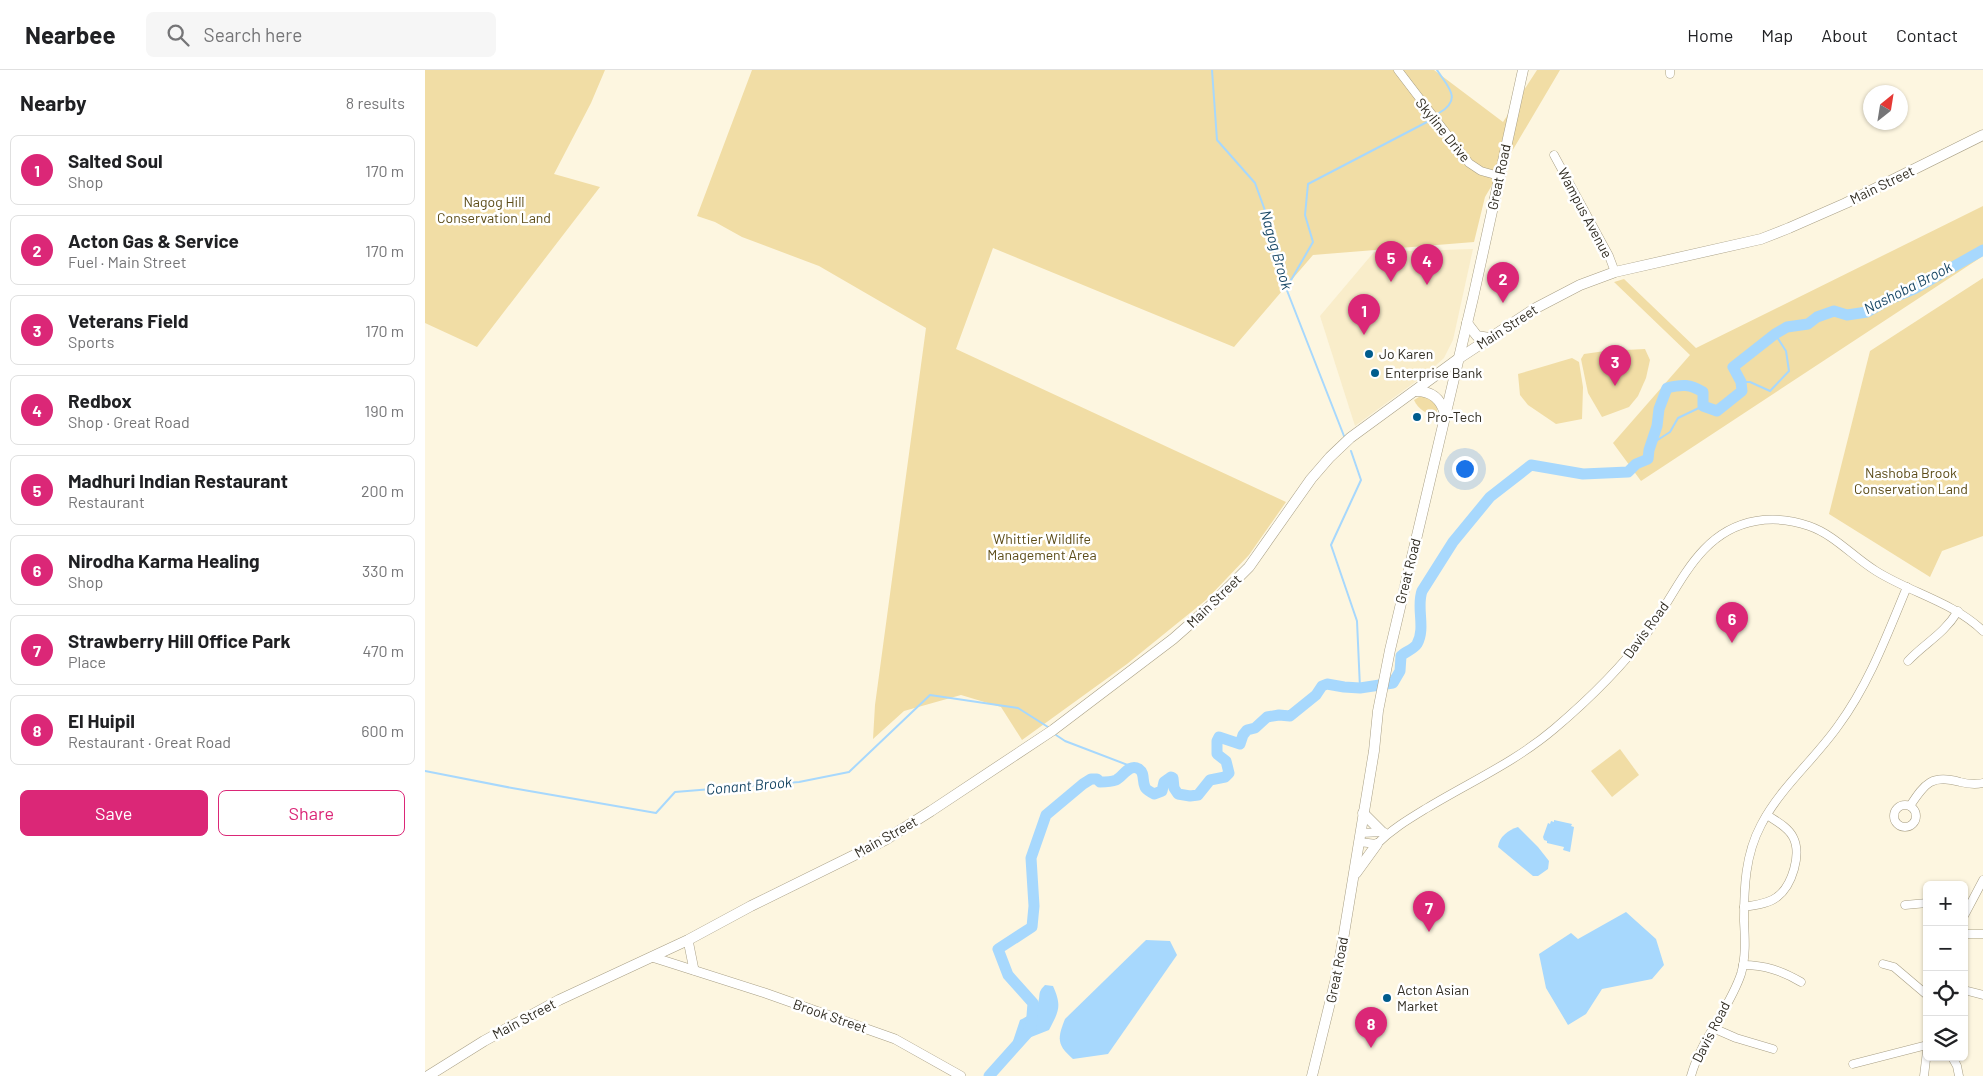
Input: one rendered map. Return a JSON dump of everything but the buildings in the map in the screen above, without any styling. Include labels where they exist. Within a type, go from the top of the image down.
[{"type":"main road","name":"Great Road","points":[[1311,1076],[1338,970],[1384,679],[1459,359],[1523,70]]},
{"type":"main road","name":"Main Street","points":[[428,1076],[484,1041],[559,1000],[688,940],[892,835],[1053,730],[1173,639],[1206,610],[1249,566],[1311,479],[1335,452],[1362,429],[1459,359],[1553,298],[1580,285],[1615,272],[1761,239],[1845,202],[1983,134]]},
{"type":"main road","points":[[1467,323],[1477,336],[1489,338]]},
{"type":"main road","points":[[1416,391],[1422,391],[1434,396],[1442,405],[1445,415]]},
{"type":"main road","points":[[1363,813],[1385,832]]},
{"type":"main road","points":[[1354,876],[1377,844]]},
{"type":"street","name":"Skyline Drive","points":[[1398,70],[1469,163],[1481,171],[1499,176]]},
{"type":"street","name":"Wampus Avenue","points":[[1554,155],[1609,256],[1615,272]]},
{"type":"street","name":"Davis Road","points":[[1377,844],[1385,832],[1519,756],[1554,729],[1616,670],[1642,639],[1696,557],[1712,541],[1731,529],[1753,522],[1771,520],[1788,520],[1810,526],[1831,537],[1851,554],[1876,571],[1981,625]]},
{"type":"street","name":"Davis Road","points":[[1691,1076],[1697,1056],[1741,975],[1745,949],[1744,906],[1749,854],[1755,838],[1767,815],[1831,736],[1864,686],[1907,587]]},
{"type":"street","points":[[1908,662],[1920,649],[1943,632],[1958,612]]},
{"type":"street","points":[[1910,806],[1923,788],[1934,780],[1946,778],[1971,784],[1983,783]]},
{"type":"street","points":[[1744,906],[1766,903],[1776,898],[1782,893],[1794,868],[1797,854],[1793,837],[1781,824],[1767,815]]},
{"type":"street","points":[[1360,837],[1385,832]]},
{"type":"street","points":[[1360,837],[1377,844]]},
{"type":"street","points":[[1968,903],[1983,880]]},
{"type":"street","points":[[1905,906],[1923,904]]},
{"type":"street","points":[[1968,934],[1983,934]]},
{"type":"street","points":[[688,940],[694,970]]},
{"type":"street","name":"Brook Street","points":[[652,957],[765,993],[895,1039],[961,1076]]},
{"type":"street","points":[[1883,964],[1894,967],[1923,992]]},
{"type":"street","points":[[1743,965],[1770,968],[1785,973],[1801,982]]},
{"type":"street","points":[[1968,991],[1983,995]]},
{"type":"street","points":[[1713,1028],[1736,1038],[1773,1049]]},
{"type":"street","points":[[1853,1064],[1923,1046]]},
{"type":"street","points":[[1924,1076],[1926,1061]]},
{"type":"street","points":[[1954,1061],[1959,1076]]},
{"type":"shaded area","points":[[1473,249],[1453,340],[1444,358],[1426,374],[1355,426],[1320,316],[1374,252]]},
{"type":"green space","name":"Nagog Hill Conservation Land","points":[[425,70],[605,70],[591,103],[554,174],[600,187],[477,347],[425,323]]},
{"type":"green space","name":"Whittier Wildlife Management Area","points":[[752,70],[1434,70],[1503,122],[1537,70],[1560,70],[1485,197],[1474,242],[1313,255],[1234,347],[993,248],[956,349],[1286,502],[1249,555],[1206,600],[1127,664],[1022,740],[1001,707],[961,695],[904,711],[873,739],[875,705],[926,328],[819,266],[742,237],[715,222],[697,216]]},
{"type":"green space","points":[[1983,206],[1983,256],[1641,481],[1613,443],[1690,355],[1614,282],[1624,279],[1696,348]]},
{"type":"green space","name":"Nashoba Brook Conservation Land","points":[[1983,278],[1983,536],[1942,551],[1930,577],[1829,514],[1870,351]]},
{"type":"green space","points":[[1645,349],[1650,360],[1646,378],[1638,396],[1629,407],[1602,417],[1588,393],[1581,359],[1584,354]]},
{"type":"green space","points":[[1572,358],[1579,362],[1583,387],[1582,419],[1556,424],[1528,405],[1520,395],[1518,374]]},
{"type":"green space","points":[[1419,397],[1427,397],[1437,405],[1437,416],[1420,409],[1414,400]]},
{"type":"green space","points":[[1620,749],[1639,775],[1612,797],[1591,771]]},
{"type":"water","points":[[1554,820],[1572,824],[1571,826],[1574,827],[1570,852],[1563,850],[1564,847],[1547,843],[1544,840],[1543,837],[1548,823],[1554,822]]},
{"type":"water","points":[[1518,827],[1549,861],[1548,869],[1538,876],[1533,876],[1498,847],[1500,840],[1505,834]]},
{"type":"water","points":[[1626,912],[1656,939],[1664,965],[1652,979],[1602,989],[1586,1014],[1568,1025],[1546,988],[1539,954],[1571,933],[1578,939]]},
{"type":"water","points":[[1146,940],[1170,941],[1177,955],[1108,1054],[1073,1059],[1064,1050],[1060,1041],[1065,1019]]},
{"type":"water","points":[[1045,985],[1053,986],[1058,999],[1057,1013],[1049,1030],[1016,1043],[1013,1041],[1020,1020],[1035,1009],[1040,992]]},
{"type":"waterway","name":"Nagog Brook","points":[[1212,70],[1217,140],[1255,183],[1271,227],[1277,265],[1344,436]]},
{"type":"waterway","points":[[1437,70],[1449,87],[1452,98],[1446,108],[1439,113]]},
{"type":"waterway","points":[[1287,287],[1313,242],[1305,215],[1308,184],[1427,122]]},
{"type":"waterway","name":"Nashoba Brook","points":[[989,1076],[1031,1029],[1033,1003],[1008,975],[998,949],[1032,927],[1034,906],[1031,858],[1046,815],[1083,784],[1091,779],[1097,779],[1100,782],[1114,781],[1129,769],[1135,768],[1139,769],[1142,773],[1147,790],[1154,794],[1162,791],[1164,782],[1171,777],[1178,794],[1198,795],[1210,780],[1225,777],[1229,773],[1226,761],[1217,754],[1217,741],[1219,737],[1240,744],[1247,730],[1255,728],[1267,717],[1290,716],[1316,695],[1322,686],[1327,684],[1360,688],[1393,683],[1400,671],[1401,656],[1416,646],[1420,638],[1420,597],[1422,591],[1453,542],[1490,497],[1531,465],[1583,474],[1628,472],[1636,464],[1648,459],[1657,426],[1659,409],[1667,388],[1677,386],[1694,387],[1703,392],[1703,406],[1717,411],[1742,391],[1741,382],[1733,367],[1775,334],[1787,327],[1808,324],[1817,317],[1834,311],[1847,315],[1867,312],[1890,299],[1914,289],[1983,250]]},
{"type":"waterway","points":[[1741,382],[1750,382],[1770,391],[1789,371],[1786,351],[1775,334]]},
{"type":"waterway","points":[[1653,443],[1670,432],[1678,418],[1703,406]]},
{"type":"waterway","name":"Nagog Brook","points":[[1351,451],[1361,480],[1331,545],[1357,621],[1360,688]]},
{"type":"waterway","name":"Conant Brook","points":[[425,771],[656,813],[675,792],[799,782],[849,772],[930,695],[1018,708],[1048,727]]},
{"type":"waterway","name":"Conant Brook","points":[[1056,735],[1065,741],[1133,767]]},
{"type":"place","name":"Madhuri Indian Restaurant","points":[[1391,282]]},
{"type":"place","name":"Redbox","points":[[1427,285]]},
{"type":"place","name":"Acton Gas & Service","points":[[1503,303]]},
{"type":"place","name":"Salted Soul","points":[[1364,335]]},
{"type":"place","name":"Jo Karen","points":[[1369,354]]},
{"type":"place","name":"Enterprise Bank","points":[[1375,373]]},
{"type":"place","name":"Veterans Field","points":[[1615,386]]},
{"type":"place","name":"Pro-Tech","points":[[1417,417]]},
{"type":"place","name":"Nirodha Karma Healing","points":[[1732,643]]},
{"type":"place","name":"Strawberry Hill Office Park","points":[[1429,932]]},
{"type":"place","name":"Acton Asian Market","points":[[1387,998]]},
{"type":"place","name":"El Huipil","points":[[1371,1048]]}]
